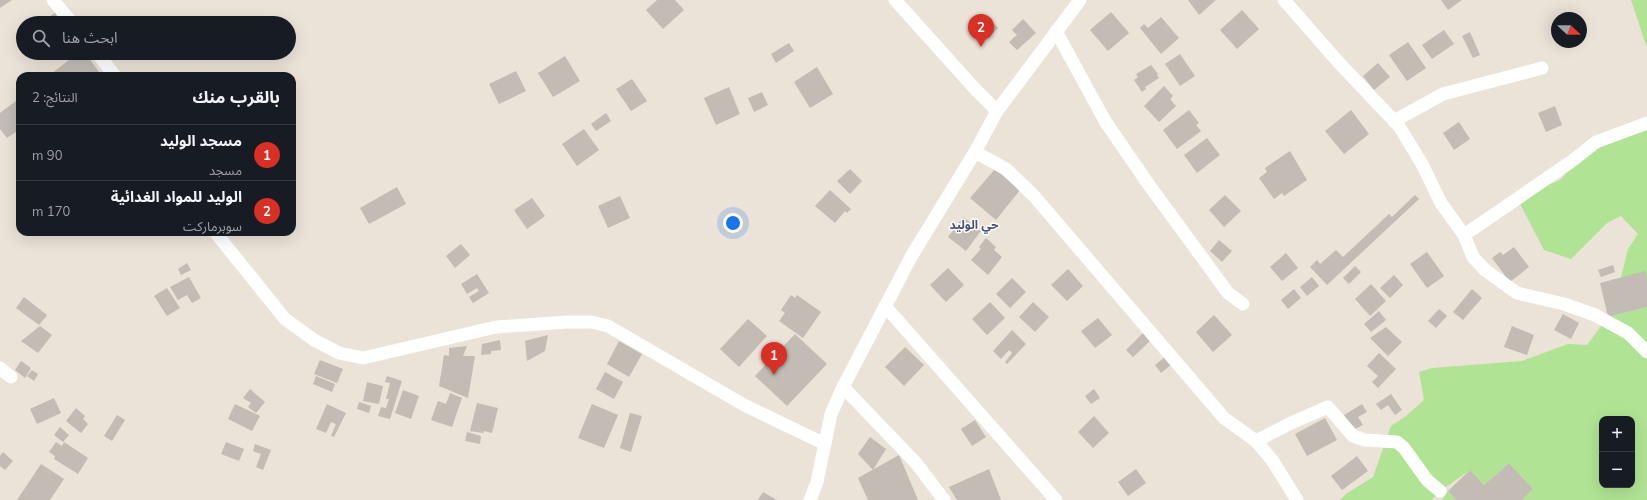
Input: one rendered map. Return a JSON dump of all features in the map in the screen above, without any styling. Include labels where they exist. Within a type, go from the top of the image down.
[{"type":"street","points":[[52,0],[66,16]]},
{"type":"street","points":[[895,0],[976,90],[998,111]]},
{"type":"street","points":[[810,500],[817,482],[832,414],[843,387],[911,257],[975,152],[998,111],[1080,0]]},
{"type":"street","points":[[1284,0],[1340,64],[1394,121],[1422,164],[1441,203],[1464,235],[1473,257],[1481,266],[1517,293],[1564,304],[1595,315],[1628,333],[1647,352]]},
{"type":"street","points":[[1056,31],[1105,121],[1149,185],[1228,293],[1243,304]]},
{"type":"street","points":[[102,60],[112,72]]},
{"type":"street","points":[[1394,121],[1443,94],[1542,68]]},
{"type":"street","points":[[1464,235],[1572,161],[1596,142],[1647,123]]},
{"type":"street","points":[[975,152],[1006,169],[1034,196],[1224,418],[1256,441],[1272,460],[1297,500]]},
{"type":"street","points":[[217,236],[285,319],[314,340],[339,353],[363,358],[496,326],[591,322],[608,326],[744,405],[825,444]]},
{"type":"street","points":[[885,306],[1056,500]]},
{"type":"street","points":[[0,368],[11,377]]},
{"type":"street","points":[[843,387],[916,463],[944,500]]},
{"type":"street","points":[[1256,441],[1328,407],[1353,436],[1365,440],[1397,442],[1404,448],[1427,480],[1440,491]]},
{"type":"green space","points":[[1631,0],[1647,0],[1647,48]]},
{"type":"green space","points":[[1647,123],[1647,280],[1621,277],[1628,249],[1638,234],[1621,216],[1607,223],[1571,259],[1544,250],[1517,198],[1560,180],[1596,142]]},
{"type":"green space","points":[[1647,307],[1647,500],[1522,500],[1533,489],[1509,463],[1484,485],[1470,470],[1440,491],[1432,500],[1340,500],[1346,494],[1373,477],[1391,426],[1406,416],[1424,400],[1419,372],[1432,368],[1522,361],[1568,344],[1587,345],[1608,317]]},
{"type":"green space","points":[[1448,491],[1456,500],[1442,500]]},
{"type":"building","points":[[0,0],[12,0],[0,8]]},
{"type":"building","points":[[657,0],[675,0],[684,10],[663,29],[646,10]]},
{"type":"building","points":[[1188,0],[1216,0],[1199,15]]},
{"type":"building","points":[[1441,0],[1462,0],[1448,10]]},
{"type":"building","points":[[1242,10],[1259,29],[1237,49],[1220,30]]},
{"type":"building","points":[[1111,12],[1129,33],[1108,51],[1090,30]]},
{"type":"building","points":[[55,13],[57,16],[50,16]]},
{"type":"building","points":[[986,15],[998,28],[982,43],[969,30]]},
{"type":"building","points":[[1161,17],[1179,38],[1161,54],[1140,28],[1144,24],[1148,28]]},
{"type":"building","points":[[1023,19],[1036,33],[1017,50],[1009,42],[1017,35],[1012,30]]},
{"type":"building","points":[[1444,30],[1454,44],[1432,59],[1422,45]]},
{"type":"building","points":[[1470,32],[1480,55],[1473,58],[1462,36]]},
{"type":"building","points":[[1408,42],[1426,68],[1407,81],[1389,55]]},
{"type":"building","points":[[789,43],[794,51],[776,63],[771,54]]},
{"type":"building","points":[[1180,54],[1195,76],[1180,86],[1165,64]]},
{"type":"building","points":[[565,56],[580,81],[553,97],[538,73]]},
{"type":"building","points":[[69,60],[90,60],[99,72],[54,72]]},
{"type":"building","points":[[1378,63],[1390,77],[1374,90],[1363,76]]},
{"type":"building","points":[[1151,65],[1158,74],[1157,75],[1159,78],[1145,87],[1146,89],[1142,92],[1134,80],[1138,77],[1136,74]]},
{"type":"building","points":[[817,67],[833,94],[810,108],[794,82]]},
{"type":"building","points":[[516,71],[526,91],[499,104],[489,84]]},
{"type":"building","points":[[632,79],[647,101],[631,111],[616,89]]},
{"type":"building","points":[[1164,86],[1173,96],[1170,99],[1176,106],[1159,122],[1144,106]]},
{"type":"building","points":[[729,87],[740,114],[716,125],[704,98]]},
{"type":"building","points":[[762,92],[768,105],[754,112],[748,98]]},
{"type":"building","points":[[16,101],[16,132],[7,138],[0,129],[0,113]]},
{"type":"building","points":[[1555,106],[1562,125],[1546,132],[1538,113]]},
{"type":"building","points":[[1189,110],[1199,123],[1196,125],[1201,131],[1177,149],[1163,130]]},
{"type":"building","points":[[1351,110],[1369,134],[1344,154],[1325,131]]},
{"type":"building","points":[[606,113],[611,121],[596,131],[591,124]]},
{"type":"building","points":[[1459,122],[1470,139],[1454,150],[1443,133]]},
{"type":"building","points":[[584,129],[599,150],[577,166],[562,144]]},
{"type":"building","points":[[1207,138],[1220,155],[1197,173],[1184,155]]},
{"type":"building","points":[[1290,151],[1307,180],[1284,196],[1282,193],[1274,199],[1259,178],[1267,172],[1265,168]]},
{"type":"building","points":[[850,169],[862,181],[850,194],[837,181]]},
{"type":"building","points":[[995,169],[1020,190],[996,220],[970,198]]},
{"type":"building","points":[[397,187],[406,204],[369,224],[360,208]]},
{"type":"building","points":[[830,190],[851,209],[847,213],[845,211],[835,223],[815,206]]},
{"type":"building","points":[[1225,195],[1241,211],[1224,227],[1209,210]]},
{"type":"building","points":[[1415,195],[1419,199],[1327,285],[1310,267],[1317,260],[1320,264],[1336,250],[1343,257],[1389,214],[1392,217]]},
{"type":"building","points":[[620,196],[630,218],[608,228],[598,206]]},
{"type":"building","points":[[532,198],[545,216],[527,229],[514,210]]},
{"type":"building","points":[[963,217],[981,231],[966,251],[948,237]]},
{"type":"building","points":[[986,238],[996,247],[994,250],[1002,257],[988,275],[971,260],[981,249],[979,247]]},
{"type":"building","points":[[1219,240],[1232,251],[1222,262],[1210,251]]},
{"type":"building","points":[[461,244],[470,255],[455,268],[446,256]]},
{"type":"building","points":[[1514,247],[1529,267],[1510,282],[1492,258],[1500,252],[1503,255]]},
{"type":"building","points":[[1427,252],[1444,276],[1427,288],[1410,264]]},
{"type":"building","points":[[1286,253],[1298,268],[1282,281],[1270,267]]},
{"type":"building","points":[[187,263],[191,270],[181,275],[178,269]]},
{"type":"building","points":[[1613,265],[1615,272],[1601,277],[1598,270]]},
{"type":"building","points":[[1355,266],[1361,272],[1349,284],[1343,278]]},
{"type":"building","points":[[948,268],[964,285],[946,302],[930,285]]},
{"type":"building","points":[[1068,269],[1083,286],[1067,301],[1051,285]]},
{"type":"building","points":[[1645,271],[1647,280],[1647,307],[1608,317],[1600,283]]},
{"type":"building","points":[[477,274],[489,293],[473,303],[469,297],[479,291],[477,288],[467,294],[461,284]]},
{"type":"building","points":[[1394,275],[1403,285],[1390,298],[1380,288]]},
{"type":"building","points":[[189,277],[201,298],[192,303],[187,295],[178,300],[170,287]]},
{"type":"building","points":[[1312,277],[1319,286],[1307,296],[1300,287]]},
{"type":"building","points":[[1012,278],[1026,292],[1010,308],[996,294]]},
{"type":"building","points":[[1371,284],[1386,301],[1370,316],[1355,299]]},
{"type":"building","points":[[167,288],[180,308],[167,316],[154,296]]},
{"type":"building","points":[[1294,289],[1301,298],[1288,309],[1281,300]]},
{"type":"building","points":[[1472,289],[1482,298],[1463,320],[1453,312]]},
{"type":"building","points":[[791,295],[795,298],[797,295],[821,312],[803,338],[779,321],[785,313],[781,310]]},
{"type":"building","points":[[24,297],[47,315],[39,325],[16,308]]},
{"type":"building","points":[[990,302],[1005,318],[987,335],[972,319]]},
{"type":"building","points":[[1033,302],[1049,317],[1035,332],[1019,317]]},
{"type":"building","points":[[1439,309],[1447,316],[1436,328],[1428,321]]},
{"type":"building","points":[[1379,311],[1386,320],[1371,332],[1364,324]]},
{"type":"building","points":[[1563,314],[1579,323],[1571,339],[1554,330]]},
{"type":"building","points":[[1214,315],[1232,335],[1213,352],[1196,332]]},
{"type":"building","points":[[1098,318],[1112,335],[1095,348],[1081,331]]},
{"type":"building","points":[[748,319],[767,336],[739,367],[720,349]]},
{"type":"building","points":[[40,326],[52,335],[38,353],[21,341]]},
{"type":"building","points":[[1512,326],[1534,335],[1527,355],[1504,347]]},
{"type":"building","points":[[1386,327],[1402,342],[1388,356],[1370,338]]},
{"type":"building","points":[[1012,330],[1026,344],[1007,364],[1005,362],[1012,353],[1009,350],[1001,359],[993,351]]},
{"type":"building","points":[[1143,333],[1150,341],[1133,357],[1126,350]]},
{"type":"building","points":[[795,334],[827,364],[787,406],[755,376]]},
{"type":"building","points":[[548,335],[545,351],[527,361],[525,341]]},
{"type":"building","points":[[500,340],[501,350],[491,351],[491,354],[481,355],[482,344]]},
{"type":"building","points":[[619,341],[642,354],[629,377],[607,364]]},
{"type":"building","points":[[467,346],[463,356],[475,356],[468,398],[439,386],[444,355],[449,356],[449,348]]},
{"type":"building","points":[[905,347],[924,365],[904,386],[885,367]]},
{"type":"building","points":[[1379,353],[1396,369],[1378,388],[1372,382],[1378,376],[1367,366]]},
{"type":"building","points":[[1165,357],[1171,365],[1161,373],[1155,365]]},
{"type":"building","points":[[320,360],[343,369],[337,383],[314,374]]},
{"type":"building","points":[[21,361],[31,368],[25,378],[15,370]]},
{"type":"building","points":[[32,370],[38,374],[34,381],[27,376]]},
{"type":"building","points":[[605,372],[623,382],[614,399],[596,389]]},
{"type":"building","points":[[316,376],[335,384],[332,392],[313,384]]},
{"type":"building","points":[[387,376],[402,381],[390,419],[378,416],[381,407],[386,408],[389,399],[386,399],[390,383],[385,382]]},
{"type":"building","points":[[367,382],[383,386],[379,404],[363,401]]},
{"type":"building","points":[[250,389],[265,402],[256,413],[248,407],[251,403],[243,398]]},
{"type":"building","points":[[1094,389],[1100,398],[1091,404],[1085,396]]},
{"type":"building","points":[[403,390],[419,396],[411,419],[395,413]]},
{"type":"building","points":[[450,393],[462,398],[452,427],[431,420],[438,401],[446,404]]},
{"type":"building","points":[[1391,394],[1402,410],[1395,415],[1388,405],[1381,410],[1376,404]]},
{"type":"building","points":[[54,398],[61,413],[37,424],[30,409]]},
{"type":"building","points":[[359,402],[371,406],[369,413],[357,409]]},
{"type":"building","points":[[477,403],[498,408],[492,433],[484,431],[483,433],[470,431]]},
{"type":"building","points":[[235,404],[260,416],[252,431],[228,419]]},
{"type":"building","points":[[327,404],[346,413],[334,437],[331,436],[336,424],[331,422],[326,433],[316,429]]},
{"type":"building","points":[[592,404],[618,415],[604,448],[578,438]]},
{"type":"building","points":[[1362,404],[1367,412],[1358,417],[1363,425],[1353,430],[1344,415]]},
{"type":"building","points":[[76,408],[85,416],[83,419],[88,424],[81,433],[66,421]]},
{"type":"building","points":[[630,413],[642,416],[631,452],[620,448]]},
{"type":"building","points":[[117,415],[125,420],[112,441],[104,436]]},
{"type":"building","points":[[1094,416],[1109,433],[1093,448],[1078,432]]},
{"type":"building","points":[[1325,418],[1337,440],[1307,456],[1295,434]]},
{"type":"building","points":[[975,420],[986,437],[972,446],[961,429]]},
{"type":"building","points":[[60,427],[69,435],[63,442],[54,435]]},
{"type":"building","points":[[467,432],[481,436],[480,444],[465,441]]},
{"type":"building","points":[[870,437],[886,449],[873,470],[858,454]]},
{"type":"building","points":[[56,442],[62,446],[64,442],[88,458],[78,474],[54,459],[55,456],[49,452]]},
{"type":"building","points":[[226,442],[244,449],[239,461],[221,454]]},
{"type":"building","points":[[255,444],[271,450],[263,470],[256,467],[261,454],[253,451]]},
{"type":"building","points":[[3,452],[13,461],[5,470],[0,466],[0,456]]},
{"type":"building","points":[[899,455],[918,500],[868,500],[858,478]]},
{"type":"building","points":[[1357,456],[1368,471],[1342,490],[1331,476]]},
{"type":"building","points":[[1509,463],[1533,489],[1522,500],[1456,500],[1448,491],[1470,470],[1484,485]]},
{"type":"building","points":[[41,464],[64,479],[50,500],[17,500]]},
{"type":"building","points":[[989,469],[1001,500],[957,500],[949,487]]},
{"type":"building","points":[[1136,469],[1146,483],[1128,496],[1118,482]]},
{"type":"building","points":[[763,492],[777,500],[758,500]]},
{"type":"place","name":"الوليد للمواد الغدائية","points":[[981,47]]},
{"type":"place","name":"مسجد الوليد","points":[[774,375]]},
{"type":"district","name":"حي الوليد","points":[[974,224]]}]
